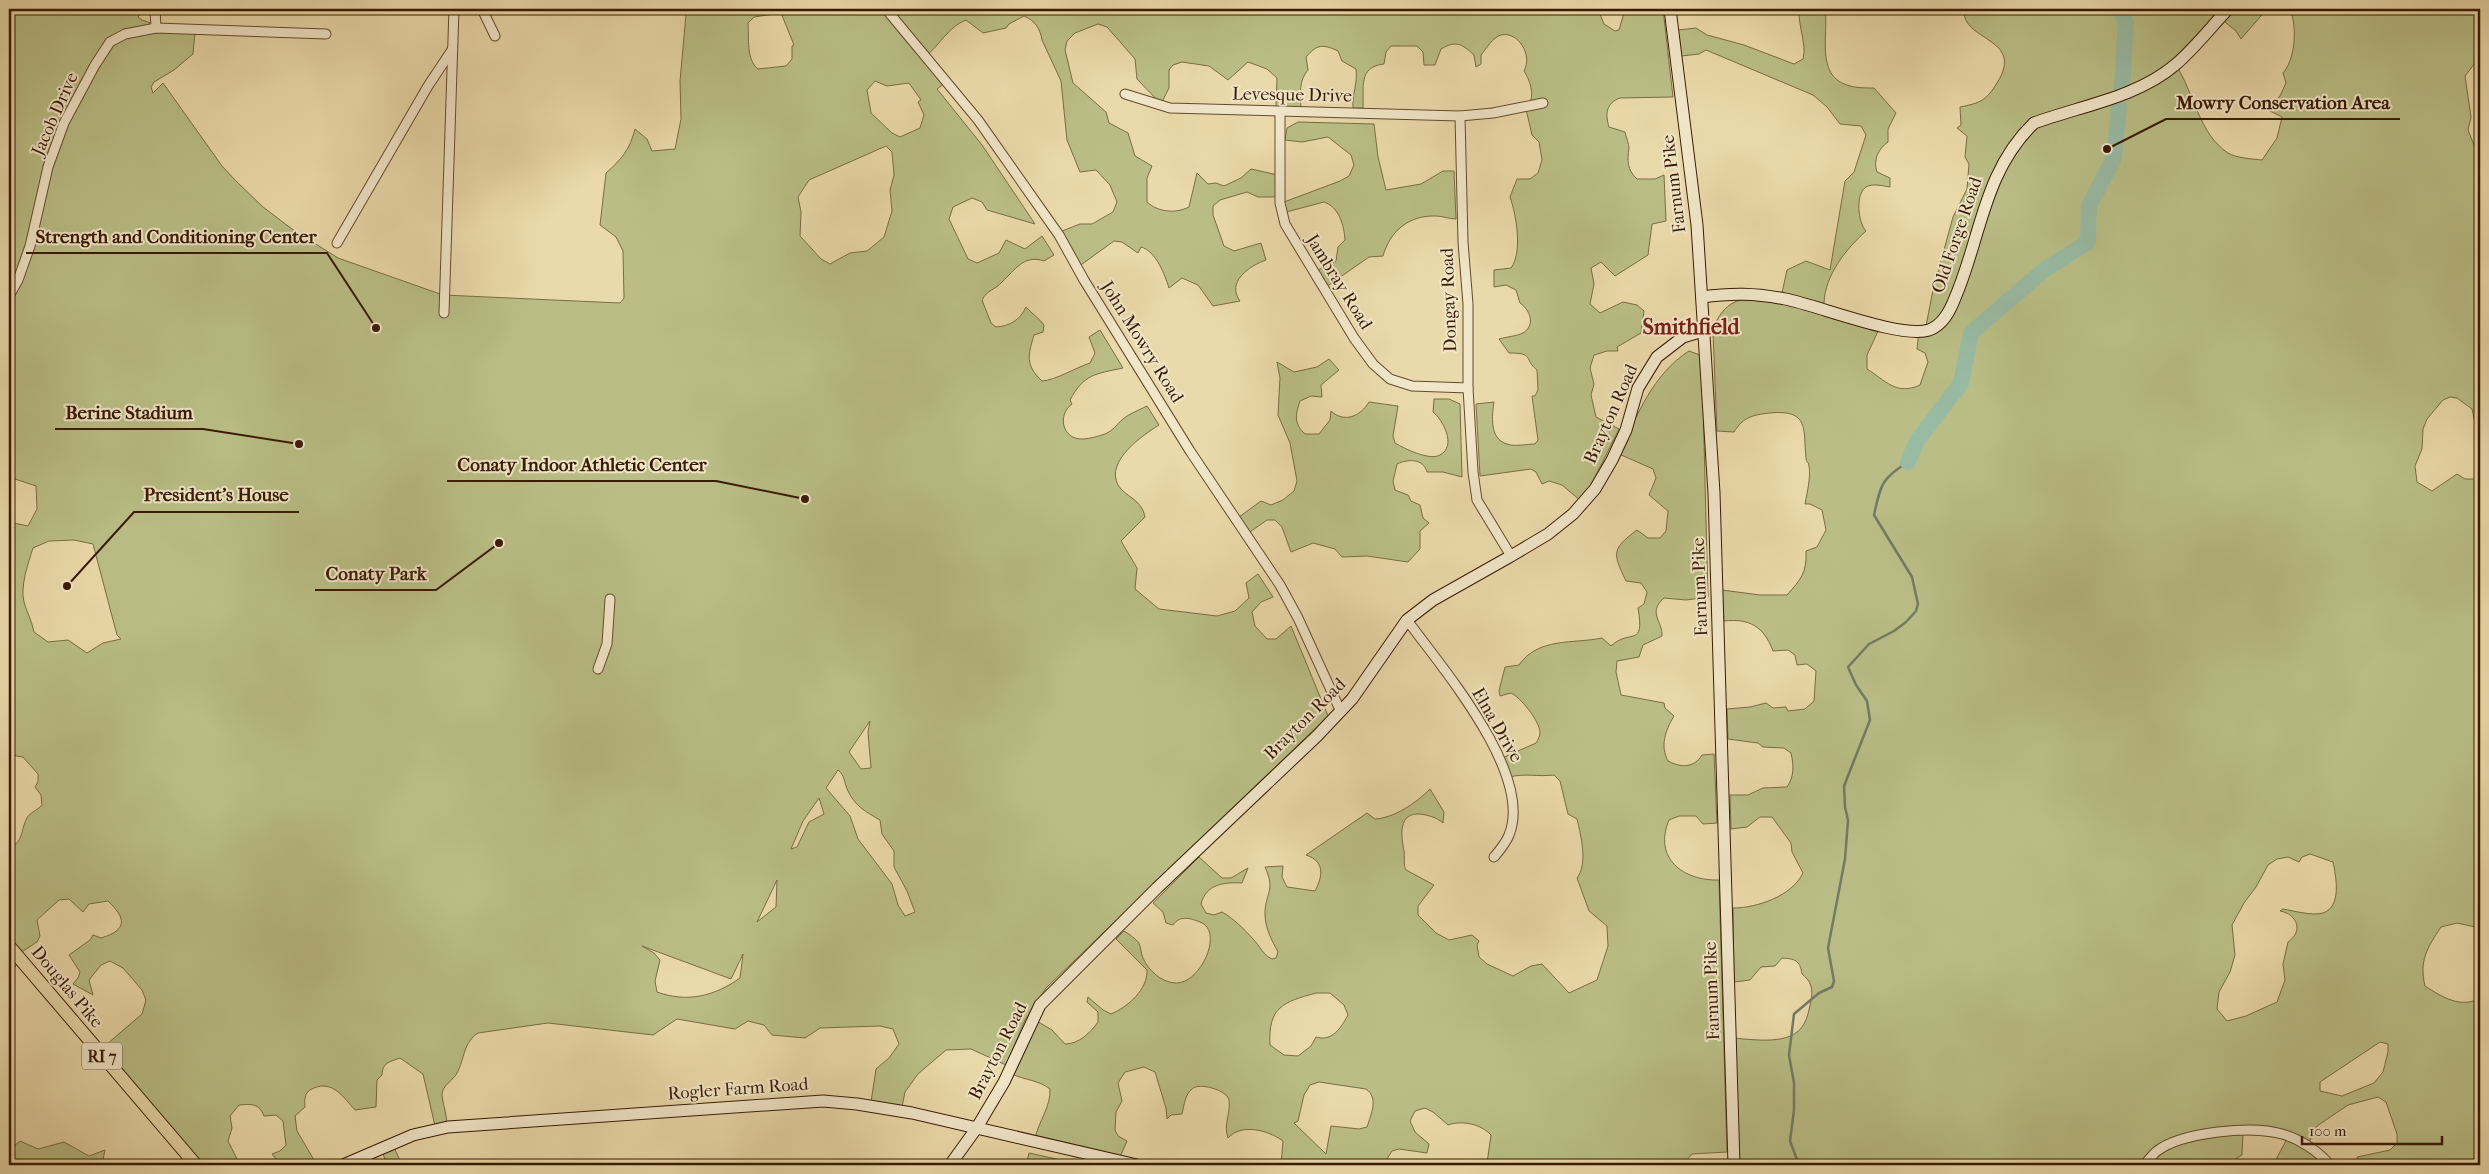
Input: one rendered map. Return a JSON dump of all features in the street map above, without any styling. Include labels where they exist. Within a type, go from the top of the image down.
[{"type":"main road","name":"Douglas Pike","points":[[9,946],[196,1165]]},
{"type":"street","points":[[155,9],[156,28]]},
{"type":"street","points":[[444,313],[454,9]]},
{"type":"street","points":[[482,9],[495,36]]},
{"type":"street","name":"John Mowry Road","points":[[886,9],[983,126],[1059,236],[1088,288],[1190,451],[1280,585],[1298,618],[1341,712]]},
{"type":"street","name":"Farnum Pike","points":[[1670,9],[1697,225],[1702,297],[1702,331],[1714,493],[1734,1165]]},
{"type":"street","name":"Old Forge Road","points":[[1702,297],[1736,292],[1762,295],[1786,299],[1890,327],[1923,331],[1936,326],[1950,312],[1993,181],[2023,134],[2034,124],[2128,92],[2153,80],[2176,65],[2228,9]]},
{"type":"street","name":"Jacob Drive","points":[[9,296],[18,280],[30,246],[48,167],[64,123],[95,65],[110,42],[125,34],[156,28],[326,34]]},
{"type":"street","points":[[337,243],[428,86],[452,50]]},
{"type":"street","name":"Levesque Drive","points":[[1125,94],[1170,108],[1460,116]]},
{"type":"street","points":[[1460,116],[1493,113],[1543,103]]},
{"type":"street","name":"Jambray Road","points":[[1280,112],[1280,203],[1285,224],[1354,338],[1373,364],[1390,379],[1412,386],[1468,388]]},
{"type":"street","name":"Dongay Road","points":[[1460,116],[1463,242],[1468,304],[1468,388],[1473,472],[1477,500],[1511,556]]},
{"type":"street","name":"Brayton Road","points":[[950,1165],[976,1129],[1004,1082],[1040,1005],[1157,888],[1341,712],[1366,680],[1407,620],[1433,600],[1548,534],[1573,514],[1595,489],[1612,460],[1626,430],[1638,388],[1657,357],[1683,337],[1702,331]]},
{"type":"street","points":[[598,669],[607,644],[610,599]]},
{"type":"street","name":"Elna Drive","points":[[1407,620],[1472,710],[1496,748],[1510,781],[1513,814],[1509,836],[1494,858]]},
{"type":"street","name":"Rogler Farm Road","points":[[343,1165],[413,1135],[448,1127],[823,1101],[857,1104],[912,1113],[1137,1165]]},
{"type":"street","points":[[2144,1165],[2157,1151],[2179,1140],[2207,1134],[2262,1130],[2282,1134],[2303,1143],[2322,1156],[2330,1165]]},
{"type":"green space","points":[[9,9],[24,9],[30,12],[55,9],[145,9],[138,17],[142,20],[174,31],[195,32],[193,54],[174,70],[154,82],[151,87],[153,93],[163,83],[222,166],[236,181],[263,207],[292,229],[338,258],[443,295],[620,303],[624,298],[623,251],[616,237],[600,225],[606,173],[625,153],[635,129],[647,139],[652,151],[675,149],[681,119],[680,81],[686,14],[683,9],[1598,9],[1604,24],[1615,31],[1619,30],[1625,9],[1663,9],[1673,97],[1620,98],[1609,106],[1607,113],[1609,127],[1625,132],[1629,146],[1628,165],[1634,176],[1637,179],[1655,179],[1664,175],[1666,221],[1652,224],[1648,255],[1615,276],[1601,262],[1591,268],[1594,284],[1590,304],[1600,313],[1623,302],[1637,305],[1644,311],[1641,333],[1617,347],[1618,351],[1607,351],[1594,355],[1590,368],[1594,384],[1591,395],[1596,417],[1619,429],[1585,497],[1581,501],[1562,485],[1549,481],[1542,484],[1536,472],[1531,469],[1480,476],[1476,404],[1494,402],[1494,432],[1501,441],[1510,445],[1517,445],[1535,444],[1538,440],[1532,396],[1535,396],[1538,390],[1537,370],[1526,355],[1509,353],[1499,339],[1518,335],[1527,330],[1530,322],[1529,313],[1520,303],[1516,290],[1506,285],[1494,287],[1494,270],[1511,268],[1517,253],[1516,223],[1510,197],[1517,179],[1530,179],[1538,173],[1542,160],[1539,142],[1532,135],[1526,109],[1532,95],[1529,80],[1524,71],[1527,58],[1518,40],[1507,35],[1495,38],[1481,55],[1481,64],[1476,67],[1474,55],[1459,44],[1446,46],[1441,49],[1435,65],[1424,65],[1423,52],[1417,46],[1391,46],[1386,52],[1384,64],[1370,69],[1366,74],[1363,86],[1363,108],[1353,108],[1356,69],[1342,61],[1338,51],[1320,46],[1306,57],[1308,70],[1300,92],[1301,107],[1276,107],[1277,78],[1267,69],[1248,62],[1228,80],[1209,66],[1182,62],[1173,65],[1169,70],[1169,88],[1161,104],[1137,79],[1135,59],[1107,27],[1098,24],[1075,33],[1067,41],[1065,50],[1073,83],[1106,112],[1109,123],[1128,133],[1135,156],[1152,166],[1147,178],[1147,202],[1151,205],[1167,211],[1178,211],[1189,207],[1197,173],[1208,184],[1216,183],[1224,186],[1241,178],[1251,169],[1278,175],[1279,197],[1258,197],[1247,192],[1220,200],[1213,206],[1213,215],[1224,246],[1234,251],[1261,243],[1266,260],[1253,266],[1241,276],[1236,287],[1236,294],[1240,301],[1213,306],[1198,285],[1182,278],[1169,288],[1155,258],[1146,249],[1141,247],[1138,253],[1122,242],[1114,241],[1078,267],[1057,233],[1080,224],[1092,224],[1113,212],[1117,202],[1110,185],[1096,170],[1080,172],[1067,140],[1061,81],[1040,32],[1031,20],[1024,16],[1009,24],[1006,28],[983,33],[966,20],[949,31],[925,57],[945,83],[937,89],[982,145],[1035,224],[987,210],[982,202],[972,198],[953,207],[949,219],[968,259],[977,263],[999,253],[1006,240],[1025,249],[1042,236],[1054,255],[1044,261],[1037,259],[1025,261],[999,285],[986,294],[982,300],[991,323],[996,327],[1010,324],[1018,319],[1026,307],[1044,325],[1043,332],[1034,335],[1029,354],[1030,365],[1042,381],[1090,363],[1095,353],[1089,337],[1100,330],[1123,368],[1091,376],[1075,391],[1070,400],[1072,404],[1064,414],[1063,420],[1066,431],[1070,436],[1083,439],[1105,434],[1125,417],[1147,406],[1159,425],[1144,435],[1121,458],[1115,476],[1118,485],[1137,502],[1145,517],[1121,541],[1137,568],[1135,589],[1159,609],[1217,616],[1235,611],[1249,598],[1246,583],[1258,574],[1273,597],[1261,602],[1252,612],[1255,626],[1267,639],[1276,639],[1291,626],[1328,716],[1046,988],[1025,1020],[1006,1065],[971,1049],[946,1050],[918,1074],[905,1092],[902,1107],[871,1102],[876,1069],[889,1058],[899,1044],[893,1029],[880,1026],[820,1028],[805,1038],[772,1035],[764,1025],[748,1021],[735,1029],[677,1019],[653,1035],[548,1023],[478,1033],[473,1037],[467,1046],[457,1073],[442,1092],[447,1125],[436,1130],[423,1074],[400,1058],[385,1065],[382,1075],[377,1080],[376,1107],[355,1110],[342,1096],[327,1086],[311,1089],[307,1093],[305,1107],[295,1116],[297,1131],[317,1165],[281,1165],[272,1154],[280,1151],[286,1145],[283,1121],[276,1115],[264,1116],[260,1109],[254,1105],[247,1104],[239,1105],[230,1116],[232,1128],[228,1141],[240,1165],[195,1165],[99,1051],[142,1014],[146,1000],[142,990],[123,968],[110,961],[101,965],[89,980],[93,995],[73,984],[80,972],[69,955],[90,940],[93,935],[101,938],[110,935],[120,927],[121,918],[114,907],[108,901],[89,904],[83,912],[69,899],[59,900],[37,920],[40,936],[37,942],[17,955],[18,963],[9,975],[9,848],[17,843],[28,816],[42,805],[41,795],[35,787],[38,782],[38,774],[23,757],[16,756],[9,750],[9,522],[28,526],[37,509],[36,486],[9,477]],"holes":[[[781,13],[794,45],[792,46],[792,59],[786,66],[758,69],[754,65],[749,48],[748,23],[754,17]],[[875,81],[887,86],[909,83],[921,100],[918,102],[924,115],[920,128],[900,137],[892,133],[871,113],[867,90]],[[886,146],[892,152],[894,175],[890,190],[892,211],[884,237],[867,251],[850,253],[830,264],[821,259],[800,236],[801,212],[798,197],[809,180]],[[74,540],[93,544],[117,635],[121,639],[103,643],[87,653],[68,640],[48,642],[34,632],[23,596],[25,575],[33,548],[49,541]],[[870,721],[868,732],[871,768],[861,769],[849,752]],[[838,770],[842,774],[854,801],[880,820],[882,834],[894,851],[894,867],[907,891],[915,912],[905,916],[898,905],[892,884],[858,839],[850,816],[826,788]],[[819,798],[824,814],[809,822],[797,847],[791,849],[803,821]],[[777,880],[776,907],[757,922]],[[642,946],[731,979],[743,954],[740,978],[711,993],[690,997],[668,995],[657,992],[655,981],[660,960],[654,953]]]},
{"type":"green space","points":[[1799,9],[1825,9],[1827,63],[1837,80],[1853,87],[1874,88],[1896,113],[1888,129],[1888,142],[1879,151],[1876,159],[1877,172],[1890,178],[1890,187],[1872,185],[1866,187],[1860,196],[1861,222],[1866,231],[1844,254],[1832,273],[1825,293],[1824,303],[1782,293],[1787,270],[1806,261],[1830,270],[1845,181],[1854,172],[1866,135],[1861,126],[1840,124],[1827,107],[1813,95],[1706,50],[1699,54],[1681,56],[1678,30],[1696,28],[1707,35],[1744,45],[1794,64],[1803,59],[1804,54]]},
{"type":"green space","points":[[1964,9],[2267,9],[2241,39],[2236,31],[2220,18],[2176,65],[2204,124],[2218,145],[2231,155],[2262,160],[2277,138],[2282,117],[2270,111],[2268,107],[2280,96],[2286,83],[2283,73],[2291,59],[2294,42],[2294,24],[2290,9],[2480,9],[2480,62],[2475,63],[2465,76],[2471,117],[2468,130],[2480,160],[2480,432],[2475,423],[2472,409],[2457,398],[2450,397],[2443,400],[2427,419],[2423,429],[2422,449],[2415,466],[2417,482],[2432,491],[2457,474],[2465,479],[2477,479],[2480,473],[2480,928],[2457,923],[2441,927],[2428,948],[2424,962],[2423,977],[2425,986],[2445,998],[2466,1002],[2480,998],[2480,1165],[2355,1165],[2358,1163],[2357,1157],[2390,1150],[2397,1143],[2397,1134],[2386,1102],[2378,1097],[2348,1105],[2317,1126],[2308,1144],[2329,1165],[2273,1165],[2287,1139],[2285,1137],[2243,1133],[2242,1155],[2226,1165],[1733,1165],[1731,1038],[1771,1040],[1790,1036],[1804,1024],[1812,993],[1810,983],[1802,974],[1798,963],[1787,958],[1782,958],[1775,966],[1761,967],[1750,980],[1734,982],[1733,908],[1753,906],[1773,899],[1791,888],[1803,873],[1792,852],[1791,843],[1772,817],[1760,817],[1747,827],[1731,829],[1730,795],[1748,795],[1763,788],[1787,787],[1791,779],[1793,767],[1791,753],[1784,748],[1763,747],[1758,743],[1728,739],[1727,709],[1750,707],[1766,703],[1773,708],[1786,707],[1788,711],[1805,709],[1814,701],[1816,671],[1807,664],[1797,665],[1795,655],[1788,650],[1773,651],[1765,636],[1755,626],[1741,621],[1724,621],[1722,590],[1760,595],[1787,595],[1802,575],[1806,551],[1817,547],[1826,530],[1822,510],[1810,504],[1805,504],[1809,464],[1806,458],[1804,430],[1798,418],[1792,414],[1769,413],[1753,416],[1745,420],[1734,432],[1717,431],[1713,332],[1721,313],[1731,304],[1743,300],[1781,302],[1803,307],[1879,329],[1867,355],[1867,369],[1897,388],[1912,388],[1920,385],[1928,362],[1925,353],[1917,349],[1919,331],[1926,326],[1933,290],[1953,217],[1967,189],[1969,164],[1965,157],[1967,136],[1957,128],[1961,125],[1960,107],[1973,104],[1986,97],[1997,83],[2004,68],[2004,57],[1999,48],[1972,28],[1966,20]],"holes":[[[2310,854],[2333,862],[2336,890],[2333,904],[2329,910],[2319,914],[2283,909],[2280,911],[2291,916],[2297,928],[2293,938],[2288,942],[2283,964],[2285,980],[2277,1002],[2246,1016],[2227,1021],[2217,1009],[2219,992],[2230,972],[2235,955],[2232,925],[2268,865],[2277,859],[2288,857],[2299,862],[2302,857]],[[2380,1042],[2388,1044],[2388,1052],[2383,1072],[2374,1083],[2342,1096],[2320,1091],[2320,1082]]]},
{"type":"green space","points":[[1298,122],[1374,124],[1378,157],[1386,190],[1421,184],[1443,171],[1454,171],[1456,219],[1426,216],[1409,222],[1402,226],[1390,239],[1383,256],[1369,257],[1326,287],[1316,271],[1336,261],[1338,247],[1345,240],[1340,217],[1329,204],[1324,202],[1286,212],[1284,202],[1340,181],[1349,176],[1354,165],[1351,155],[1328,137],[1302,142],[1285,140],[1287,128]]},
{"type":"green space","points":[[1689,351],[1700,355],[1702,363],[1708,597],[1686,600],[1664,598],[1659,603],[1656,613],[1662,636],[1643,645],[1639,657],[1617,661],[1616,672],[1621,695],[1664,703],[1665,708],[1674,716],[1668,727],[1664,744],[1668,761],[1687,766],[1695,762],[1702,755],[1714,754],[1717,823],[1703,824],[1696,816],[1679,816],[1669,820],[1665,834],[1665,846],[1668,856],[1683,871],[1706,879],[1719,880],[1727,1152],[1692,1154],[1686,1161],[1686,1165],[1490,1165],[1487,1163],[1491,1135],[1487,1131],[1465,1123],[1448,1125],[1433,1112],[1425,1108],[1415,1111],[1410,1121],[1415,1132],[1429,1144],[1427,1153],[1399,1149],[1392,1151],[1387,1159],[1379,1165],[1281,1165],[1283,1141],[1277,1137],[1262,1131],[1247,1129],[1233,1133],[1228,1138],[1226,1128],[1229,1100],[1227,1096],[1218,1090],[1200,1086],[1192,1089],[1186,1097],[1182,1114],[1171,1115],[1167,1119],[1166,1108],[1155,1072],[1144,1067],[1125,1072],[1118,1083],[1122,1101],[1116,1112],[1115,1130],[1118,1136],[1127,1141],[1120,1157],[1035,1138],[1049,1101],[1050,1089],[1012,1074],[1035,1020],[1052,1030],[1065,1044],[1070,1044],[1084,1037],[1098,1022],[1098,1012],[1087,1002],[1088,997],[1103,1010],[1111,1014],[1124,1007],[1136,996],[1144,984],[1147,970],[1116,939],[1124,931],[1139,943],[1145,962],[1160,978],[1175,983],[1193,976],[1206,957],[1210,946],[1210,936],[1207,927],[1200,922],[1189,919],[1179,920],[1173,925],[1166,923],[1163,912],[1153,903],[1199,857],[1222,878],[1231,878],[1248,868],[1242,883],[1222,884],[1211,888],[1203,897],[1201,904],[1206,913],[1214,915],[1222,912],[1230,917],[1250,935],[1266,955],[1272,959],[1276,958],[1278,952],[1269,934],[1265,919],[1265,907],[1270,882],[1265,867],[1283,866],[1282,877],[1287,887],[1315,891],[1320,880],[1321,870],[1317,861],[1306,855],[1367,813],[1375,819],[1390,816],[1411,804],[1430,789],[1444,812],[1443,823],[1433,817],[1417,814],[1406,818],[1402,829],[1406,870],[1434,885],[1418,906],[1418,915],[1436,933],[1449,940],[1472,935],[1479,941],[1477,945],[1479,957],[1487,964],[1513,976],[1531,966],[1542,964],[1569,993],[1597,980],[1608,946],[1607,926],[1589,911],[1577,878],[1583,858],[1582,841],[1577,819],[1568,814],[1560,781],[1554,775],[1509,777],[1500,759],[1536,743],[1540,732],[1533,715],[1515,695],[1511,693],[1500,696],[1499,691],[1505,667],[1519,665],[1536,650],[1557,643],[1602,638],[1611,646],[1624,638],[1638,633],[1640,621],[1638,608],[1644,604],[1647,592],[1641,583],[1626,581],[1618,563],[1617,552],[1623,542],[1637,530],[1648,538],[1660,538],[1666,531],[1668,511],[1649,495],[1656,478],[1653,469],[1619,454],[1647,397],[1665,371]],"holes":[[[1316,993],[1330,993],[1344,1005],[1348,1015],[1339,1029],[1331,1036],[1327,1038],[1316,1037],[1311,1046],[1298,1056],[1284,1055],[1270,1045],[1270,1032],[1275,1014],[1286,1003]],[[1319,1082],[1366,1089],[1370,1093],[1373,1102],[1367,1127],[1359,1129],[1331,1126],[1326,1154],[1294,1123],[1298,1121],[1304,1095],[1310,1085]]]},
{"type":"green space","points":[[1329,359],[1339,370],[1321,385],[1322,397],[1311,396],[1300,401],[1298,406],[1297,423],[1305,434],[1319,434],[1330,420],[1331,411],[1341,417],[1352,417],[1369,402],[1398,406],[1393,436],[1395,443],[1418,454],[1436,456],[1445,451],[1448,440],[1441,421],[1433,412],[1434,399],[1449,399],[1460,404],[1462,477],[1443,472],[1427,472],[1422,464],[1415,461],[1397,464],[1393,481],[1395,490],[1408,495],[1411,501],[1420,505],[1423,518],[1429,523],[1420,531],[1420,549],[1408,562],[1367,556],[1342,557],[1335,549],[1313,543],[1291,552],[1282,527],[1275,520],[1267,520],[1247,534],[1235,520],[1261,501],[1271,505],[1283,500],[1294,491],[1297,481],[1290,443],[1278,415],[1280,378],[1277,362],[1294,372],[1317,367]]},
{"type":"green space","points":[[20,1141],[38,1149],[64,1142],[89,1156],[105,1150],[102,1165],[9,1165],[9,1150]]},
{"type":"green space","points":[[393,1145],[402,1165],[387,1165],[382,1151]]},
{"type":"green space","points":[[1029,1153],[1084,1165],[1026,1165]]},
{"type":"waterway","points":[[2119,9],[2126,22],[2122,88]]},
{"type":"waterway","points":[[1908,462],[1917,441],[1961,383],[1971,333],[2044,270],[2088,242],[2089,206],[2114,158],[2119,106]]},
{"type":"waterway","points":[[1799,1165],[1790,1141],[1794,1110],[1794,1083],[1789,1055],[1794,1014],[1819,993],[1832,987],[1834,981],[1828,948],[1845,859],[1848,820],[1844,786],[1870,720],[1867,701],[1856,685],[1848,667],[1869,644],[1894,631],[1906,622],[1916,611],[1918,604],[1912,577],[1874,515],[1878,496],[1887,478],[1908,462]]},
{"type":"place","name":"Mowry Conservation Area","points":[[2107,149]]},
{"type":"place","name":"Strength and Conditioning Center","points":[[376,328]]},
{"type":"place","name":"Berine Stadium","points":[[299,444]]},
{"type":"place","name":"Conaty Indoor Athletic Center","points":[[805,499]]},
{"type":"place","name":"Conaty Park","points":[[499,543]]},
{"type":"place","name":"President's House","points":[[67,586]]},
{"type":"district","name":"Smithfield","points":[[1691,327]]}]
